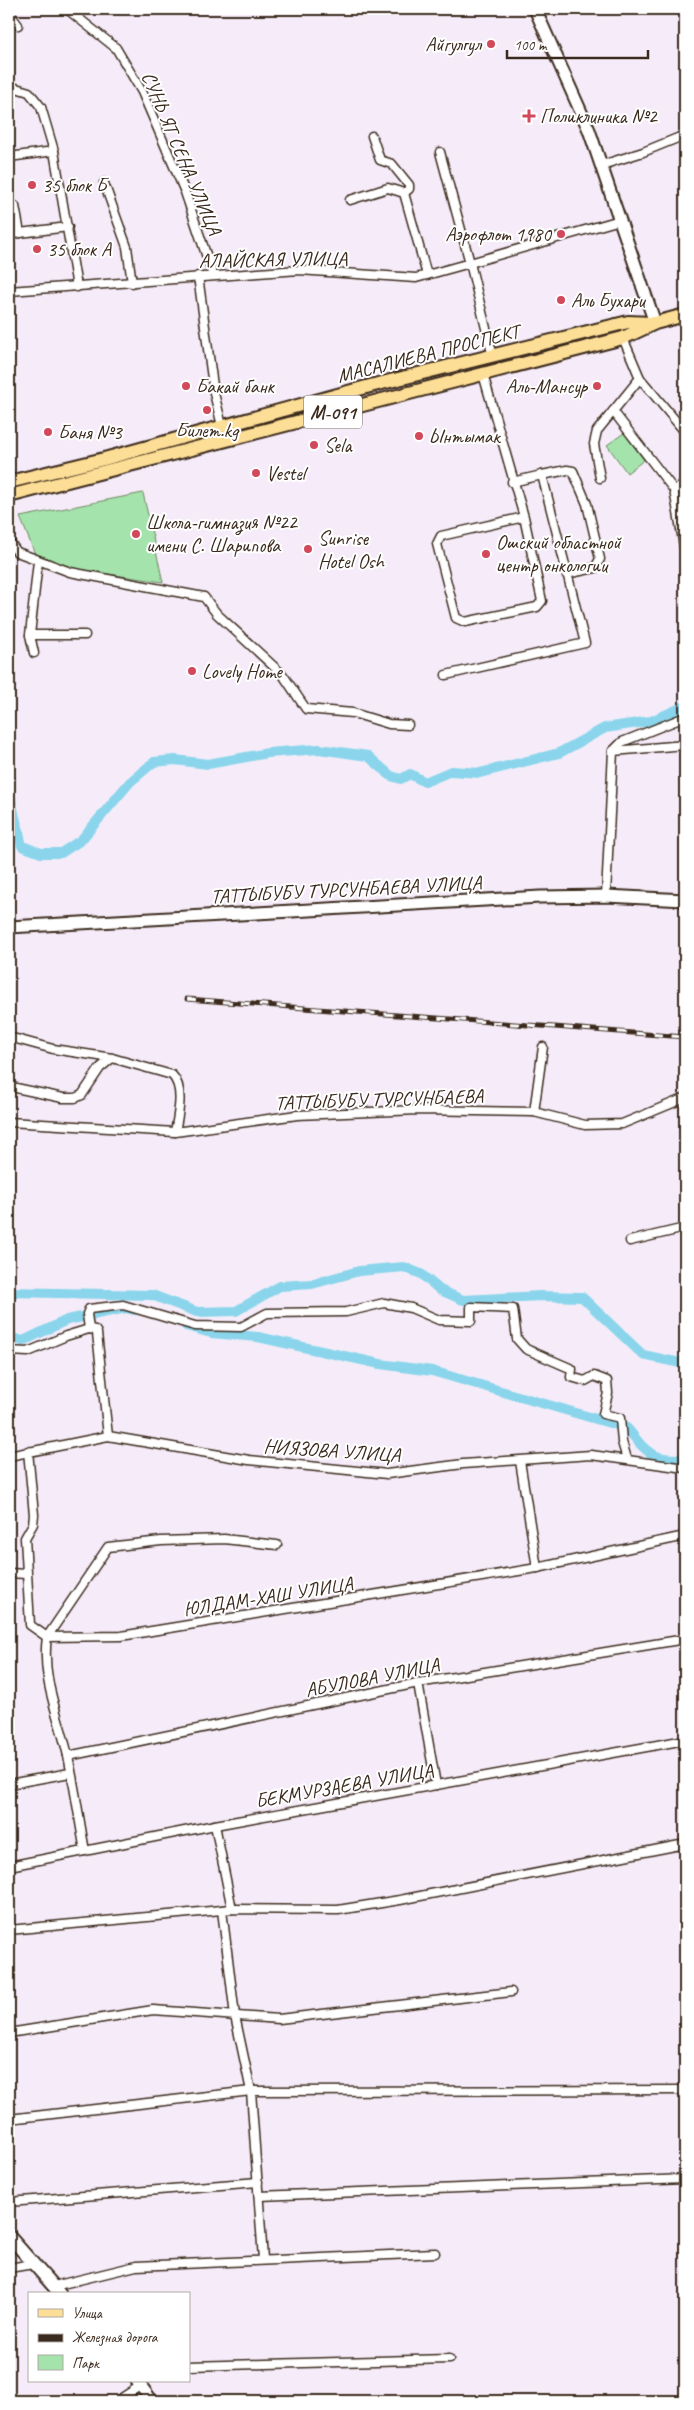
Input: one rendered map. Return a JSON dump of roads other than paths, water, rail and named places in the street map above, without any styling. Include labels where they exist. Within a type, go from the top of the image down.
[{"type":"main road","name":"М-091","points":[[9,496],[623,338],[655,323],[685,316]]},
{"type":"main road","name":"МАСАЛИЕВА ПРОСПЕКТ","points":[[9,482],[370,386],[628,322],[655,323]]},
{"type":"street","name":"СУНЬ ЯТ СЕНА УЛИЦА","points":[[67,9],[116,48],[142,92],[185,192],[213,275]]},
{"type":"street","points":[[540,10],[602,165],[655,323]]},
{"type":"street","points":[[9,14],[18,25]]},
{"type":"street","points":[[9,90],[16,88],[29,92],[42,107],[54,151],[77,287]]},
{"type":"street","points":[[602,165],[643,152],[685,135]]},
{"type":"street","points":[[372,136],[380,160],[392,164],[409,185],[409,189],[404,193]]},
{"type":"street","points":[[9,157],[54,151]]},
{"type":"street","points":[[440,152],[470,263],[492,357]]},
{"type":"street","points":[[104,182],[127,247],[132,284]]},
{"type":"street","points":[[350,200],[388,188],[404,193]]},
{"type":"street","points":[[404,193],[427,275]]},
{"type":"street","points":[[15,206],[20,233]]},
{"type":"street","name":"АЛАЙСКАЯ УЛИЦА","points":[[9,291],[132,284],[198,276],[299,270],[416,278],[620,220]]},
{"type":"street","points":[[9,235],[68,227]]},
{"type":"street","points":[[198,276],[214,394],[222,426]]},
{"type":"street","points":[[623,338],[640,378],[685,432]]},
{"type":"street","points":[[483,374],[512,482],[524,517],[542,600],[537,607],[465,622],[456,618],[437,544],[442,536],[524,517]]},
{"type":"street","points":[[600,478],[594,444],[597,431],[640,378]]},
{"type":"street","points":[[613,411],[674,490],[685,552]]},
{"type":"street","points":[[512,482],[568,470],[573,471],[587,504],[600,559],[594,568],[566,574]]},
{"type":"street","points":[[446,675],[585,644],[542,475]]},
{"type":"street","points":[[674,490],[685,485]]},
{"type":"street","points":[[9,541],[17,552],[70,572],[204,597],[217,614],[283,675],[306,709],[353,714],[389,724],[408,725]]},
{"type":"street","points":[[34,653],[30,635],[38,561]]},
{"type":"street","points":[[30,635],[84,636]]},
{"type":"street","points":[[606,896],[613,751],[622,742],[685,717]]},
{"type":"street","points":[[613,751],[685,745]]},
{"type":"street","name":"ТАТТЫБУБУ ТУРСУНБАЕВА УЛИЦА","points":[[9,927],[530,898],[606,896],[685,900]]},
{"type":"street","points":[[9,1037],[52,1048],[112,1058],[172,1075],[177,1080],[179,1106],[175,1132]]},
{"type":"street","points":[[534,1112],[543,1047]]},
{"type":"street","points":[[16,1088],[62,1098],[75,1098],[82,1095],[100,1068],[112,1058]]},
{"type":"street","name":"ТАТТЫБУБУ ТУРСУНБАЕВА","points":[[9,1122],[175,1132],[296,1115],[418,1110],[534,1112],[585,1125],[622,1124],[685,1098]]},
{"type":"street","points":[[630,1241],[685,1228]]},
{"type":"street","points":[[89,1329],[87,1317],[89,1309],[123,1306],[195,1326],[241,1327],[267,1313],[346,1312],[384,1303],[411,1308],[439,1320],[471,1321],[471,1307],[513,1309],[517,1339],[526,1349],[572,1369],[571,1377],[585,1381],[594,1376],[607,1381],[608,1394],[603,1414],[620,1418],[622,1442],[627,1459]]},
{"type":"street","points":[[9,1351],[14,1353],[28,1352],[66,1336],[89,1329],[95,1330],[97,1333],[108,1436]]},
{"type":"street","name":"НИЯЗОВА УЛИЦА","points":[[9,1456],[108,1436],[250,1460],[387,1474],[463,1464],[592,1455],[685,1468]]},
{"type":"street","points":[[28,1451],[34,1515],[33,1524],[25,1538],[30,1625],[47,1637]]},
{"type":"street","points":[[520,1461],[536,1568]]},
{"type":"street","name":"ЮЛДАМ-ХАШ УЛИЦА","points":[[47,1637],[121,1636],[536,1568],[685,1536]]},
{"type":"street","points":[[85,1851],[68,1756],[46,1676],[45,1653],[47,1637],[78,1594],[108,1547],[161,1540],[224,1539],[277,1545]]},
{"type":"street","points":[[9,1573],[26,1574]]},
{"type":"street","name":"АБУЛОВА УЛИЦА","points":[[68,1756],[418,1683],[685,1639]]},
{"type":"street","points":[[418,1683],[436,1785]]},
{"type":"street","name":"БЕКМУРЗАЕВА УЛИЦА","points":[[9,1866],[215,1825],[685,1740]]},
{"type":"street","points":[[9,1784],[70,1773]]},
{"type":"street","points":[[215,1825],[232,1909]]},
{"type":"street","points":[[9,1930],[232,1909],[347,1909],[685,1844]]},
{"type":"street","points":[[222,1910],[235,2016],[251,2091],[263,2260]]},
{"type":"street","points":[[9,2033],[153,2010],[279,2019],[510,1992]]},
{"type":"street","points":[[9,2119],[251,2091],[685,2090]]},
{"type":"street","points":[[259,2196],[685,2179]]},
{"type":"street","points":[[9,2202],[258,2182]]},
{"type":"street","points":[[9,2236],[57,2290],[136,2266],[435,2253]]},
{"type":"street","points":[[9,2268],[33,2264]]},
{"type":"street","points":[[190,2366],[449,2359]]},
{"type":"street","points":[[117,2401],[138,2384],[152,2401]]},
{"type":"waterway","points":[[9,792],[22,846],[41,853],[61,853],[81,840],[130,782],[154,762],[175,760],[208,764],[268,753],[319,749],[368,756],[391,776],[401,779],[410,774],[425,782],[451,771],[480,773],[559,753],[605,728],[651,721],[685,706]]},
{"type":"waterway","points":[[9,1292],[152,1295],[197,1312],[236,1311],[280,1286],[312,1284],[359,1271],[404,1267],[421,1274],[440,1290],[463,1300],[540,1296],[582,1297],[643,1355],[685,1364]]},
{"type":"waterway","points":[[9,1337],[23,1341],[67,1320],[126,1308],[134,1310]]},
{"type":"waterway","points":[[186,1326],[211,1333],[258,1337],[380,1364],[432,1371],[627,1428],[640,1444],[651,1453],[664,1458],[685,1459]]},
{"type":"railway","points":[[187,999],[685,1037]]},
{"type":"place","name":"Айгулгул","points":[[491,44]]},
{"type":"place","name":"Поликлиника №2","points":[[529,116]]},
{"type":"place","name":"35 блок Б","points":[[32,185]]},
{"type":"place","name":"Аэрофлот 1980","points":[[561,234]]},
{"type":"place","name":"35 блок А","points":[[37,249]]},
{"type":"place","name":"Аль Бухари","points":[[561,300]]},
{"type":"place","name":"Бакай банк","points":[[186,386]]},
{"type":"place","name":"Аль-Мансур","points":[[597,386]]},
{"type":"place","name":"Билет.kg","points":[[207,410]]},
{"type":"place","name":"Баня №3","points":[[48,432]]},
{"type":"place","name":"Ынтымак","points":[[419,436]]},
{"type":"place","name":"Sela","points":[[314,445]]},
{"type":"place","name":"Vestel","points":[[256,473]]},
{"type":"place","name":"Школа-гимназия №22 имени С. Шарипова","points":[[136,534]]},
{"type":"place","name":"Sunrise Hotel Osh","points":[[308,549]]},
{"type":"place","name":"Ошский областной центр онкологии","points":[[486,554]]},
{"type":"place","name":"Lovely Home","points":[[192,671]]}]
